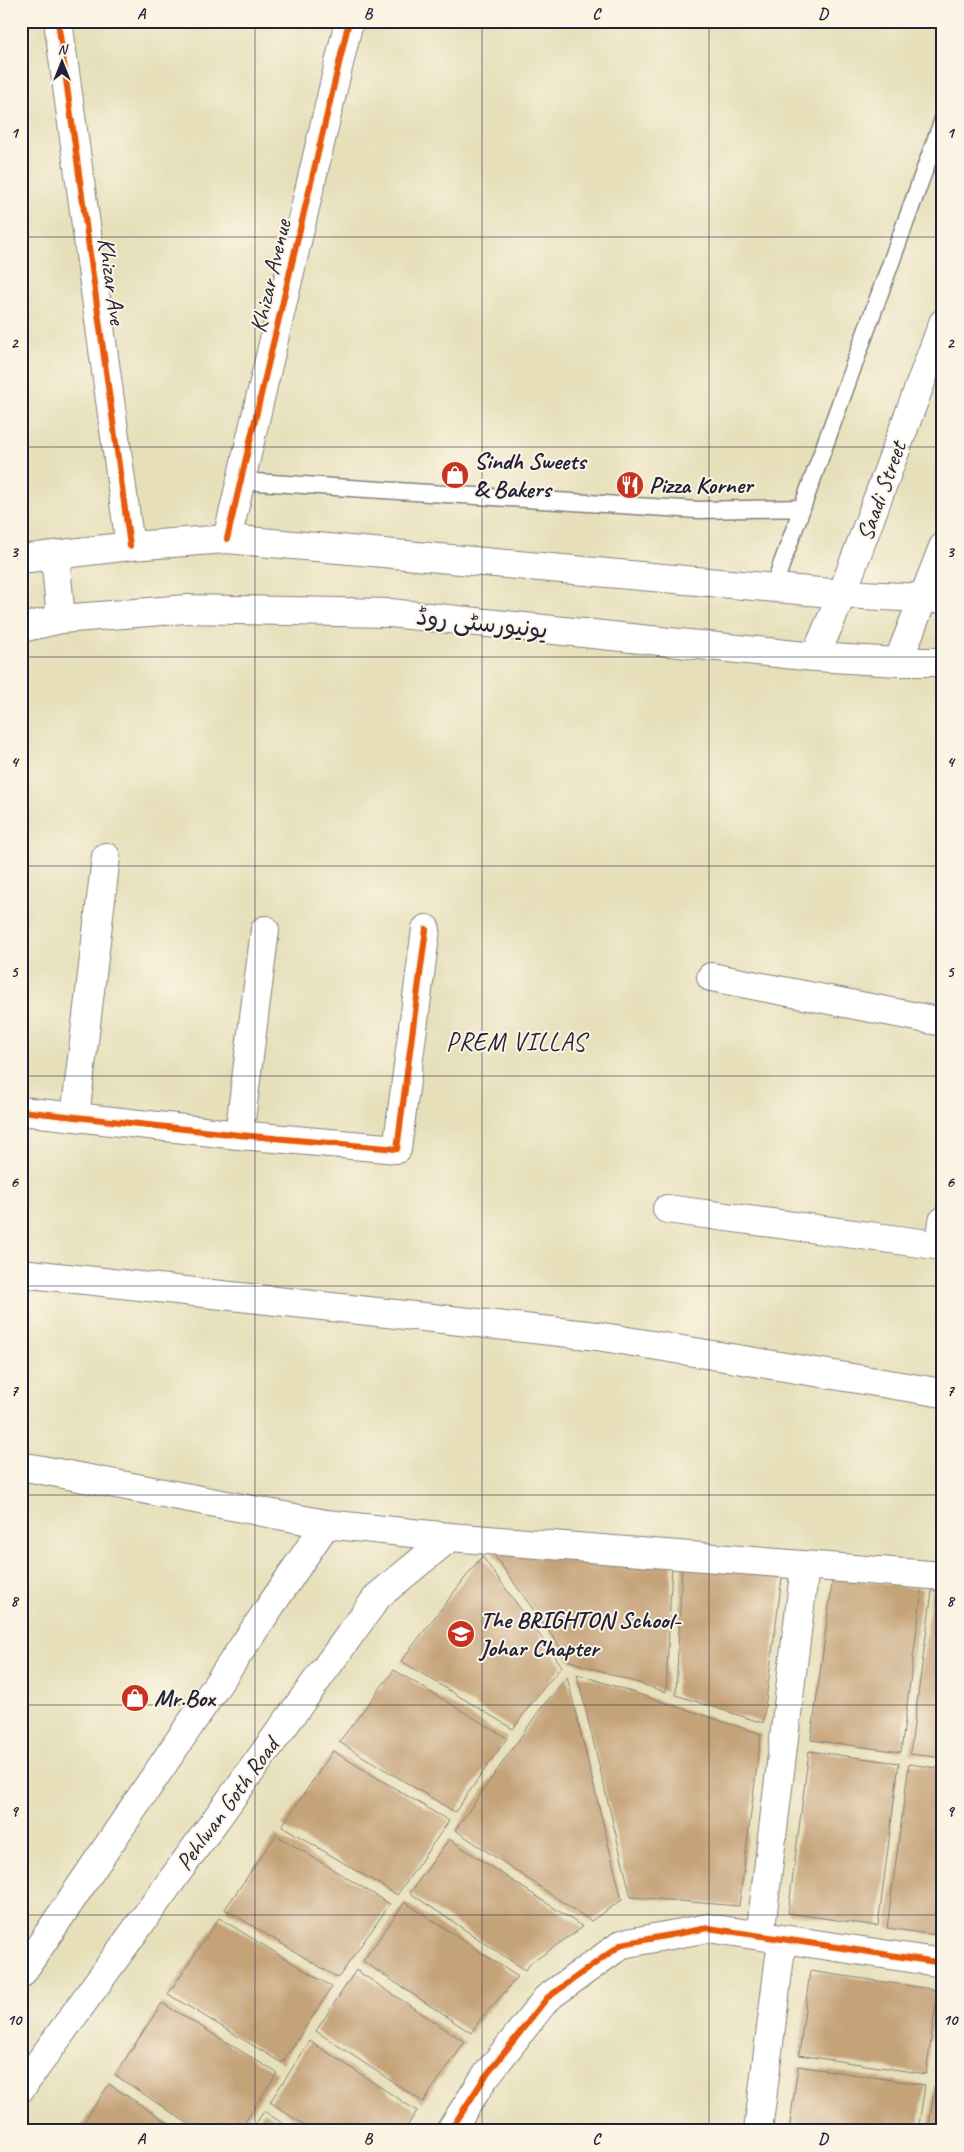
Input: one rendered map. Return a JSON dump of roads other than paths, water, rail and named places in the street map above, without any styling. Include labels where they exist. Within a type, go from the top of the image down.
[{"type":"main road","name":"Khizar Ave","points":[[58,21],[130,546]]},
{"type":"main road","name":"Khizar Avenue","points":[[227,539],[349,21]]},
{"type":"main road","name":"Saadi Street","points":[[815,657],[842,594],[943,323]]},
{"type":"main road","points":[[21,559],[130,546],[227,539],[842,594],[933,599]]},
{"type":"main road","points":[[898,662],[933,599],[943,547]]},
{"type":"main road","points":[[54,555],[61,619]]},
{"type":"main road","name":"یونیورسٹی روڈ","points":[[21,628],[61,619],[186,609],[390,613],[815,657],[898,662],[943,662]]},
{"type":"main road","points":[[75,1117],[106,857]]},
{"type":"main road","points":[[21,1111],[239,1135],[397,1149],[426,928]]},
{"type":"main road","points":[[239,1135],[265,930]]},
{"type":"main road","points":[[711,977],[943,1022]]},
{"type":"main road","points":[[667,1209],[942,1237]]},
{"type":"main road","points":[[21,1273],[597,1336],[943,1393]]},
{"type":"main road","points":[[21,1466],[326,1524],[450,1537],[943,1576]]},
{"type":"main road","points":[[21,1974],[326,1524]]},
{"type":"main road","name":"Pehlwan Goth Road","points":[[21,2088],[378,1596],[450,1537]]},
{"type":"main road","points":[[758,2131],[771,1938],[805,1566]]},
{"type":"main road","points":[[450,2131],[485,2077],[547,1998],[622,1944],[708,1928],[943,1963]]},
{"type":"lane","points":[[773,588],[943,119]]},
{"type":"lane","points":[[240,481],[698,510],[802,508]]},
{"type":"place","name":"Sindh Sweets & Bakers","points":[[455,475]]},
{"type":"place","name":"Pizza Korner","points":[[630,485]]},
{"type":"place","name":"The BRIGHTON School- Johar Chapter","points":[[461,1634]]},
{"type":"place","name":"Mr.Box","points":[[135,1698]]},
{"type":"district","name":"PREM VILLAS","points":[[516,1042]]}]
